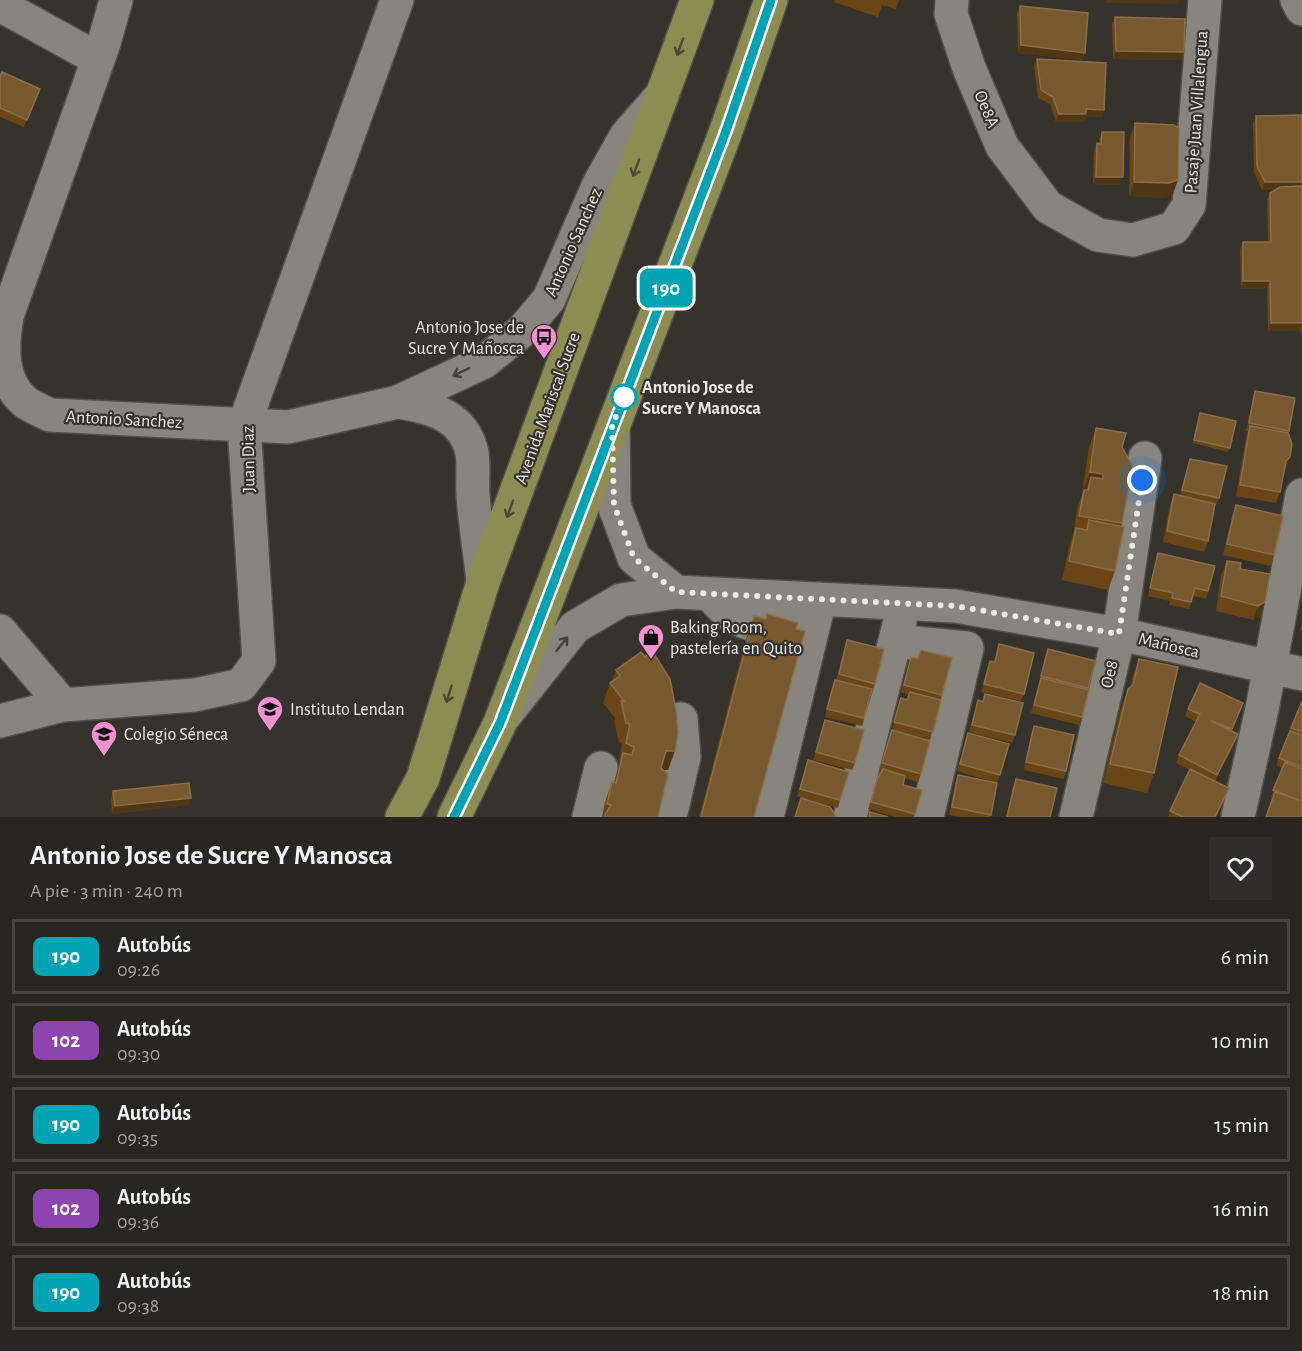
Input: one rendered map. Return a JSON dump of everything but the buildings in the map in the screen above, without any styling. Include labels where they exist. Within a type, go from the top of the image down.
[{"type":"main road","name":"Avenida Mariscal Sucre","points":[[402,817],[423,778],[483,582],[697,0]]},
{"type":"main road","points":[[454,817],[500,723],[726,131],[771,0]]},
{"type":"street","name":"Antonio Sanchez","points":[[116,0],[98,59],[7,316],[2,344],[5,376],[24,401],[50,415],[288,427],[398,402],[484,362],[522,331],[549,299],[599,184],[626,136],[663,94]]},
{"type":"street","name":"Juan Diaz","points":[[0,721],[63,705],[195,695],[241,685],[259,661],[244,425],[397,0]]},
{"type":"street","name":"Oe8A","points":[[952,0],[951,14],[969,68],[1002,146],[1048,207]]},
{"type":"street","name":"Pasaje Juan Villalengua","points":[[1048,207],[1098,235],[1133,240],[1174,228],[1189,205],[1205,0]]},
{"type":"street","points":[[1297,0],[1302,9]]},
{"type":"street","points":[[0,5],[98,59]]},
{"type":"street","name":"Antonio Sanchez","points":[[398,402],[432,408],[452,419],[464,435],[472,453],[473,495],[483,582]]},
{"type":"street","points":[[612,426],[614,505],[634,558],[676,592]]},
{"type":"street","name":"Oe8","points":[[1076,817],[1119,634],[1145,458]]},
{"type":"street","points":[[1238,817],[1270,668],[1302,495]]},
{"type":"street","name":"Mañosca","points":[[500,723],[575,627],[621,600],[676,592],[955,606],[1119,634],[1302,674]]},
{"type":"street","points":[[710,594],[723,610],[736,620],[763,626],[813,630]]},
{"type":"street","points":[[767,817],[820,599]]},
{"type":"street","points":[[850,817],[904,603]]},
{"type":"street","points":[[0,631],[63,705]]},
{"type":"street","points":[[895,641],[967,648],[927,817]]},
{"type":"street","points":[[670,817],[684,757],[681,719]]},
{"type":"street","points":[[589,817],[601,768]]},
{"type":"bus line","name":"190","points":[[454,817],[500,723],[726,131],[771,0]]},
{"type":"place","name":"Antonio Jose de Sucre Y Mañosca","points":[[544,360]]},
{"type":"place","name":"Antonio Jose de Sucre Y Manosca","points":[[624,397]]},
{"type":"place","name":"Baking Room, pastelería en Quito","points":[[651,660]]},
{"type":"place","name":"Instituto Lendan","points":[[270,732]]},
{"type":"place","name":"Colegio Séneca","points":[[104,757]]},
{"type":"route","points":[[624,397],[612,426],[614,505],[634,558],[676,592],[955,606],[1119,634],[1142,480]]}]
